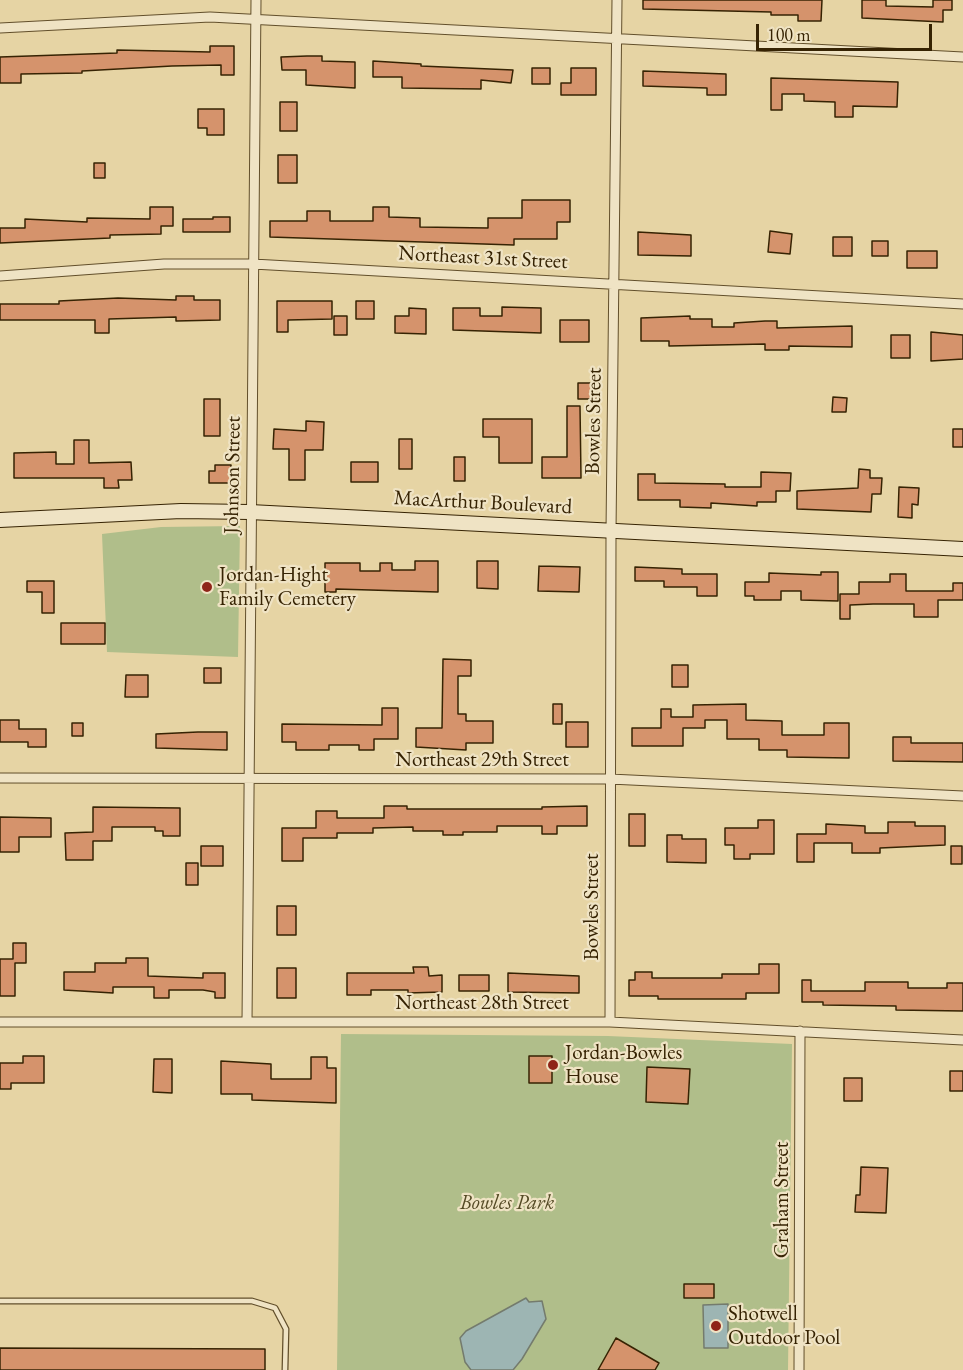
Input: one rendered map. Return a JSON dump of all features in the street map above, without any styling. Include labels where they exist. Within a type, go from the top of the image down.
[{"type":"main road","name":"MacArthur Boulevard","points":[[0,520],[181,510],[250,512],[963,549]]},
{"type":"street","name":"Johnson Street","points":[[247,1022],[256,0]]},
{"type":"street","name":"Bowles Street","points":[[610,1022],[611,531],[617,0]]},
{"type":"street","points":[[0,28],[210,17],[963,57]]},
{"type":"street","name":"Northeast 31st Street","points":[[0,276],[164,264],[253,264],[963,304]]},
{"type":"street","name":"Northeast 29th Street","points":[[0,778],[610,779],[963,796]]},
{"type":"street","name":"Northeast 28th Street","points":[[0,1022],[610,1022],[963,1040]]},
{"type":"street","name":"Graham Street","points":[[799,1370],[800,1031]]},
{"type":"lane","points":[[0,1301],[252,1301],[275,1308],[286,1329],[285,1370]]},
{"type":"green space","points":[[240,526],[238,657],[107,652],[102,534],[161,527]]},
{"type":"green space","name":"Bowles Park","points":[[341,1034],[608,1036],[792,1044],[788,1370],[337,1370]]},
{"type":"water","points":[[526,1298],[529,1302],[542,1301],[546,1319],[522,1359],[513,1370],[471,1370],[465,1362],[460,1338],[466,1331]]},
{"type":"water","name":"Shotwell Outdoor Pool","points":[[728,1304],[728,1348],[704,1348],[703,1305]]},
{"type":"building","points":[[643,0],[822,0],[821,21],[798,21],[798,15],[771,15],[771,12],[643,9]]},
{"type":"building","points":[[862,0],[886,0],[886,6],[933,7],[933,0],[952,0],[952,10],[943,10],[943,22],[862,18]]},
{"type":"building","points":[[210,46],[234,46],[234,75],[221,75],[221,65],[172,66],[82,71],[82,73],[21,74],[21,83],[0,83],[0,57],[117,53],[117,50],[210,52]]},
{"type":"building","points":[[322,56],[322,61],[355,62],[355,88],[306,85],[306,70],[282,70],[281,57]]},
{"type":"building","points":[[373,61],[421,64],[421,66],[513,70],[511,83],[481,80],[481,89],[402,88],[402,77],[373,77]]},
{"type":"building","points":[[532,68],[550,68],[550,84],[532,84]]},
{"type":"building","points":[[571,68],[596,68],[596,95],[561,95],[561,83],[571,83]]},
{"type":"building","points":[[643,71],[726,74],[726,95],[707,95],[707,88],[643,86]]},
{"type":"building","points":[[771,78],[898,82],[897,107],[853,106],[853,117],[835,117],[835,102],[804,101],[804,94],[782,94],[782,110],[771,110]]},
{"type":"building","points":[[280,102],[297,102],[297,131],[280,131]]},
{"type":"building","points":[[198,109],[224,109],[224,135],[207,135],[207,128],[198,128]]},
{"type":"building","points":[[278,155],[297,155],[297,183],[278,183]]},
{"type":"building","points":[[94,163],[105,163],[105,178],[94,178]]},
{"type":"building","points":[[522,200],[570,200],[570,222],[557,222],[557,239],[514,239],[514,245],[270,237],[270,221],[307,221],[307,211],[330,211],[330,221],[373,221],[373,207],[389,207],[389,217],[420,218],[420,227],[488,228],[488,218],[522,218]]},
{"type":"building","points":[[150,207],[173,207],[173,226],[161,226],[161,234],[110,235],[110,238],[0,243],[0,228],[25,228],[25,219],[87,222],[87,218],[150,219]]},
{"type":"building","points":[[213,217],[230,217],[230,232],[183,232],[183,219],[213,219]]},
{"type":"building","points":[[770,231],[792,234],[790,254],[768,252]]},
{"type":"building","points":[[638,232],[691,235],[691,256],[638,255]]},
{"type":"building","points":[[833,237],[852,237],[852,256],[833,256]]},
{"type":"building","points":[[872,241],[888,241],[888,256],[872,256]]},
{"type":"building","points":[[907,251],[937,251],[937,268],[907,268]]},
{"type":"building","points":[[176,296],[194,296],[194,300],[220,300],[220,320],[176,321],[176,317],[109,319],[109,333],[95,333],[95,320],[0,320],[0,304],[59,304],[59,301],[118,298],[176,300]]},
{"type":"building","points":[[277,301],[332,301],[332,319],[288,320],[288,332],[277,332]]},
{"type":"building","points":[[356,301],[374,301],[374,319],[356,319]]},
{"type":"building","points":[[502,307],[541,308],[541,333],[453,330],[453,308],[480,308],[480,316],[502,316]]},
{"type":"building","points":[[409,308],[426,309],[426,334],[395,333],[395,316],[409,316]]},
{"type":"building","points":[[334,316],[347,316],[347,335],[334,335]]},
{"type":"building","points":[[690,316],[690,319],[712,319],[712,327],[734,327],[734,323],[765,321],[777,321],[777,328],[852,326],[852,347],[789,346],[789,350],[765,350],[765,344],[669,346],[669,341],[641,341],[641,318]]},
{"type":"building","points":[[560,320],[589,320],[589,342],[560,342]]},
{"type":"building","points":[[931,332],[963,335],[963,359],[931,361]]},
{"type":"building","points":[[891,335],[910,335],[910,358],[891,358]]},
{"type":"building","points":[[578,383],[597,383],[597,399],[578,399]]},
{"type":"building","points":[[833,397],[847,398],[846,412],[832,412]]},
{"type":"building","points":[[204,399],[220,399],[220,436],[204,436]]},
{"type":"building","points":[[567,406],[580,406],[581,478],[542,478],[542,457],[567,457]]},
{"type":"building","points":[[483,419],[532,419],[532,463],[499,463],[499,437],[483,437]]},
{"type":"building","points":[[306,421],[324,422],[323,450],[305,450],[305,480],[289,480],[289,449],[273,449],[274,429],[306,431]]},
{"type":"building","points":[[953,429],[963,429],[963,447],[953,447]]},
{"type":"building","points":[[399,439],[412,439],[412,469],[399,469]]},
{"type":"building","points":[[74,440],[89,440],[89,463],[131,462],[132,480],[118,480],[119,488],[104,488],[104,478],[14,478],[14,453],[56,452],[56,464],[74,464]]},
{"type":"building","points":[[454,457],[465,457],[465,481],[454,481]]},
{"type":"building","points":[[351,462],[378,462],[378,482],[351,482]]},
{"type":"building","points":[[215,465],[231,465],[231,483],[209,483],[209,471],[215,471]]},
{"type":"building","points":[[859,469],[870,470],[870,478],[882,478],[881,494],[872,494],[871,512],[797,509],[797,491],[858,488]]},
{"type":"building","points":[[761,472],[791,473],[790,491],[776,491],[776,502],[757,502],[757,506],[711,503],[711,508],[680,507],[680,500],[638,500],[638,474],[655,474],[655,483],[761,487]]},
{"type":"building","points":[[899,487],[919,488],[918,505],[912,504],[912,518],[898,517]]},
{"type":"building","points":[[415,561],[438,561],[438,592],[336,589],[336,592],[325,592],[325,563],[360,563],[360,571],[380,571],[380,563],[392,563],[392,570],[415,570]]},
{"type":"building","points":[[477,561],[498,561],[498,589],[477,588]]},
{"type":"building","points":[[539,566],[580,567],[579,592],[538,591]]},
{"type":"building","points":[[635,567],[682,569],[682,574],[717,574],[717,596],[697,596],[697,587],[664,587],[664,581],[635,581]]},
{"type":"building","points":[[821,572],[838,572],[838,601],[801,600],[801,591],[781,591],[781,600],[754,600],[754,596],[745,596],[745,582],[769,582],[769,573],[821,575]]},
{"type":"building","points":[[890,574],[906,574],[906,591],[953,591],[953,583],[963,583],[963,600],[938,600],[938,617],[914,617],[914,604],[873,604],[850,605],[850,619],[840,619],[840,594],[859,594],[859,582],[890,582]]},
{"type":"building","points":[[27,581],[54,581],[54,613],[42,613],[42,592],[27,592]]},
{"type":"building","points":[[61,623],[105,623],[105,644],[61,644]]},
{"type":"building","points":[[443,659],[471,660],[471,676],[458,676],[458,714],[466,714],[466,721],[493,721],[493,743],[466,743],[466,750],[416,747],[416,728],[442,728]]},
{"type":"building","points":[[672,665],[688,665],[688,687],[672,687]]},
{"type":"building","points":[[204,668],[221,668],[221,683],[204,683]]},
{"type":"building","points":[[126,675],[148,675],[148,697],[125,697]]},
{"type":"building","points":[[553,704],[562,704],[562,724],[553,724]]},
{"type":"building","points":[[746,704],[746,720],[782,721],[782,735],[824,735],[824,723],[849,723],[849,758],[787,757],[787,750],[759,750],[759,739],[727,739],[727,720],[705,720],[705,728],[683,728],[683,746],[632,746],[632,728],[661,728],[661,709],[671,709],[671,717],[693,717],[693,705]]},
{"type":"building","points":[[382,708],[398,708],[398,739],[374,739],[374,750],[359,750],[359,745],[329,745],[329,750],[296,750],[296,742],[282,742],[282,724],[382,725]]},
{"type":"building","points":[[0,720],[19,720],[19,729],[46,729],[46,747],[28,747],[28,742],[0,742]]},
{"type":"building","points":[[566,722],[588,722],[588,747],[566,747]]},
{"type":"building","points":[[72,723],[83,723],[83,736],[72,736]]},
{"type":"building","points":[[227,732],[227,750],[156,748],[156,734]]},
{"type":"building","points":[[893,737],[911,737],[911,743],[963,743],[963,762],[893,761]]},
{"type":"building","points":[[384,806],[407,806],[407,809],[542,809],[542,807],[587,806],[587,826],[557,826],[557,834],[542,834],[542,826],[497,826],[497,832],[463,832],[463,835],[443,835],[443,831],[413,831],[413,827],[373,828],[373,833],[337,833],[337,838],[303,838],[303,861],[282,861],[282,828],[316,828],[316,811],[337,811],[337,818],[384,818]]},
{"type":"building","points":[[93,807],[180,808],[180,836],[163,836],[163,831],[155,831],[155,827],[112,827],[112,841],[93,841],[93,860],[66,860],[65,833],[93,832]]},
{"type":"building","points":[[629,814],[645,814],[645,846],[629,846]]},
{"type":"building","points":[[0,817],[51,818],[51,837],[19,837],[19,852],[0,852]]},
{"type":"building","points":[[758,820],[774,820],[774,854],[750,854],[750,859],[734,859],[734,845],[725,845],[725,828],[758,828]]},
{"type":"building","points":[[888,822],[915,822],[915,826],[945,826],[945,845],[880,848],[880,853],[852,853],[852,843],[814,843],[814,862],[797,862],[797,834],[826,834],[826,824],[865,826],[865,833],[888,833]]},
{"type":"building","points":[[667,835],[682,835],[682,839],[706,839],[706,863],[667,862]]},
{"type":"building","points":[[201,846],[223,846],[223,866],[201,866]]},
{"type":"building","points":[[951,846],[962,846],[962,864],[951,864]]},
{"type":"building","points":[[186,863],[198,863],[198,885],[186,885]]},
{"type":"building","points":[[277,906],[296,906],[296,935],[277,935]]},
{"type":"building","points":[[13,943],[26,943],[26,963],[15,963],[15,996],[0,996],[0,959],[13,959]]},
{"type":"building","points":[[126,958],[148,958],[148,976],[203,978],[203,973],[225,973],[225,998],[215,998],[215,992],[203,990],[169,990],[169,998],[154,998],[154,987],[113,987],[113,993],[64,990],[64,972],[95,972],[95,963],[126,963]]},
{"type":"building","points":[[759,964],[779,964],[779,993],[746,993],[746,999],[658,999],[658,996],[629,996],[629,980],[635,980],[635,972],[652,972],[652,978],[722,978],[722,974],[759,974]]},
{"type":"building","points":[[413,967],[428,967],[429,976],[442,975],[442,992],[408,993],[408,990],[371,990],[371,995],[347,995],[347,973],[414,973]]},
{"type":"building","points":[[277,968],[296,968],[296,998],[277,998]]},
{"type":"building","points":[[508,973],[579,976],[579,993],[508,992]]},
{"type":"building","points":[[459,975],[489,975],[489,991],[459,991]]},
{"type":"building","points":[[802,980],[811,980],[811,991],[865,991],[865,982],[908,982],[908,988],[947,988],[947,983],[963,983],[963,1011],[896,1010],[896,1006],[823,1005],[823,1002],[802,1002]]},
{"type":"building","points":[[23,1056],[44,1056],[44,1083],[11,1083],[11,1089],[0,1089],[0,1063],[23,1063]]},
{"type":"building","points":[[529,1056],[552,1056],[552,1083],[529,1083]]},
{"type":"building","points":[[311,1057],[327,1057],[327,1068],[336,1068],[336,1103],[252,1100],[252,1094],[221,1094],[221,1061],[271,1064],[271,1079],[311,1079]]},
{"type":"building","points":[[154,1059],[172,1059],[172,1093],[153,1092]]},
{"type":"building","points":[[647,1067],[690,1069],[688,1104],[646,1102]]},
{"type":"building","points":[[950,1071],[963,1071],[963,1091],[950,1091]]},
{"type":"building","points":[[844,1078],[862,1078],[862,1101],[844,1101]]},
{"type":"building","points":[[861,1167],[888,1168],[886,1213],[855,1212],[856,1195],[860,1195]]},
{"type":"building","points":[[684,1284],[714,1284],[714,1298],[684,1298]]},
{"type":"building","points":[[616,1338],[659,1363],[655,1370],[598,1370]]},
{"type":"building","points":[[0,1348],[265,1349],[265,1370],[0,1370]]},
{"type":"place","name":"Jordan-Hight Family Cemetery","points":[[207,587]]},
{"type":"place","name":"Jordan-Bowles House","points":[[553,1065]]},
{"type":"place","name":"Shotwell Outdoor Pool","points":[[716,1326]]}]
